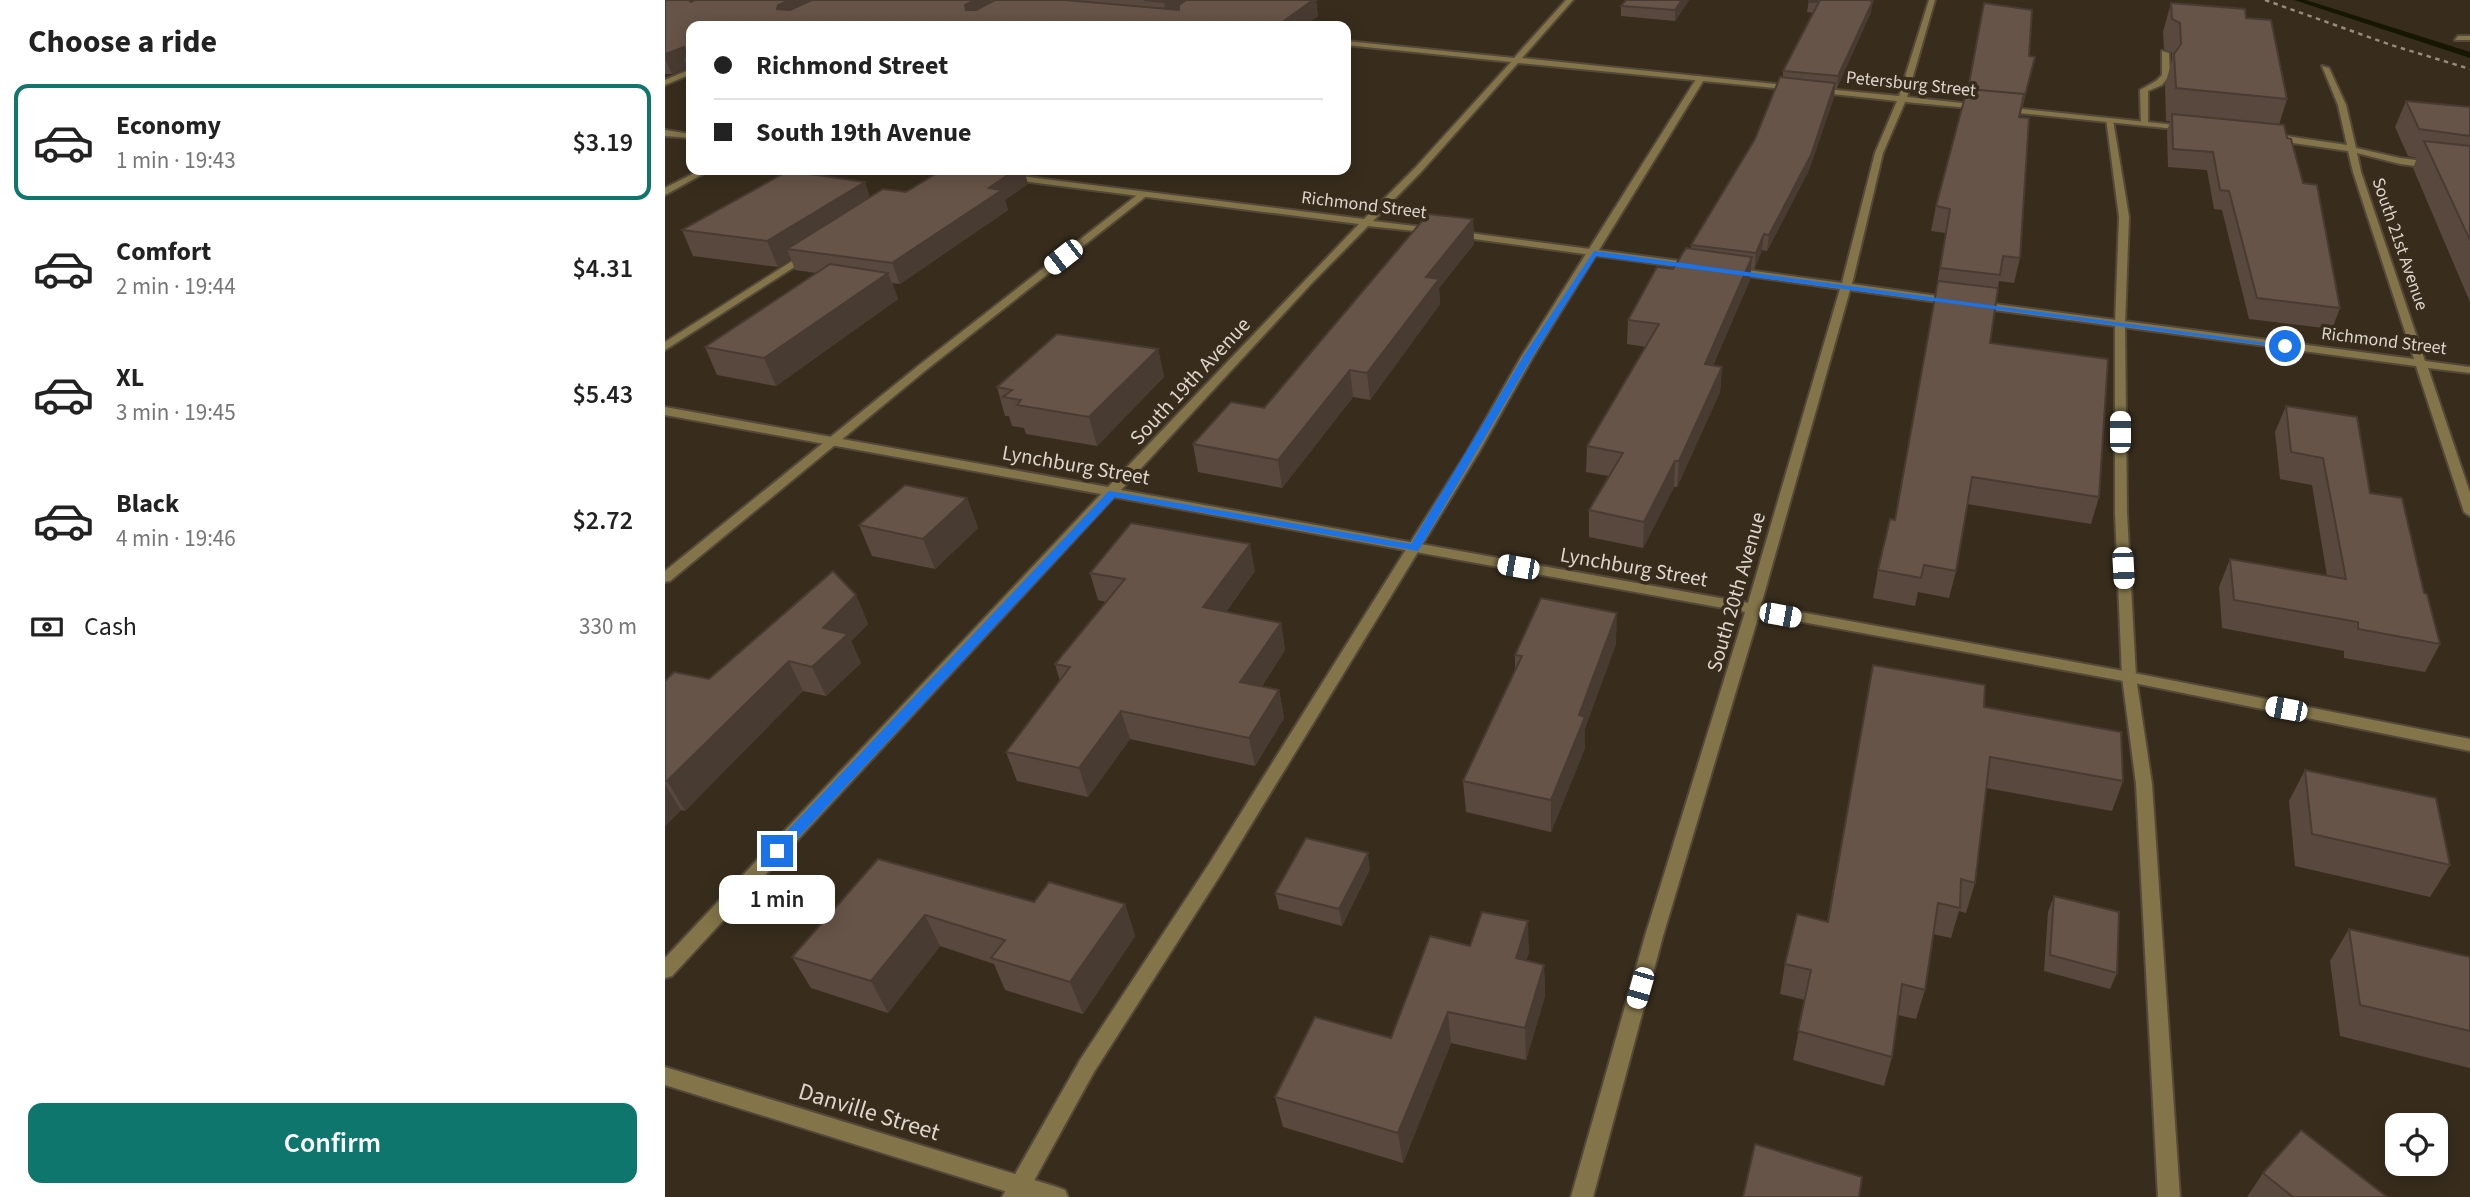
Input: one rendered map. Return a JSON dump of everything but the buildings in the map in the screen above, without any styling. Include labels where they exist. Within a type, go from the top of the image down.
[{"type":"street","name":"South 19th Avenue","points":[[665,970],[1308,281],[1418,170],[1570,0]]},
{"type":"street","name":"South 20th Avenue","points":[[1582,1197],[1654,936],[1753,610],[1846,286],[1879,153],[1902,99],[1932,0]]},
{"type":"street","points":[[2458,38],[2470,38]]},
{"type":"street","name":"Petersburg Street","points":[[1351,43],[1985,107]]},
{"type":"street","points":[[2144,124],[2144,90],[2159,83],[2165,75],[2165,53]]},
{"type":"street","name":"South 21st Avenue","points":[[2325,68],[2342,105],[2351,149],[2470,512]]},
{"type":"street","points":[[665,83],[686,73]]},
{"type":"street","points":[[1016,1191],[1087,1066],[1215,869],[1414,548],[1527,357],[1701,78]]},
{"type":"street","name":"Petersburg Street","points":[[1999,109],[2199,129]]},
{"type":"street","points":[[2109,120],[2124,217],[2120,324],[2121,513],[2129,677],[2144,785],[2169,1197]]},
{"type":"street","points":[[665,133],[686,135]]},
{"type":"street","points":[[2268,136],[2351,149],[2400,161],[2470,170]]},
{"type":"street","points":[[665,192],[697,175]]},
{"type":"street","name":"Richmond Street","points":[[1001,175],[1713,268]]},
{"type":"street","points":[[665,578],[831,442],[1144,194]]},
{"type":"street","points":[[665,347],[815,251]]},
{"type":"street","name":"Richmond Street","points":[[1727,270],[2470,370]]},
{"type":"street","name":"Lynchburg Street","points":[[665,411],[2129,677],[2470,745]]},
{"type":"street","name":"Danville Street","points":[[665,1076],[1016,1191],[1057,1197]]},
{"type":"waterway","points":[[2298,0],[2470,55]]},
{"type":"railway","points":[[2265,0],[2391,45],[2470,69]]},
{"type":"route","points":[[777,851],[1113,493],[1414,548],[1527,357],[1594,253],[2285,346]]}]
